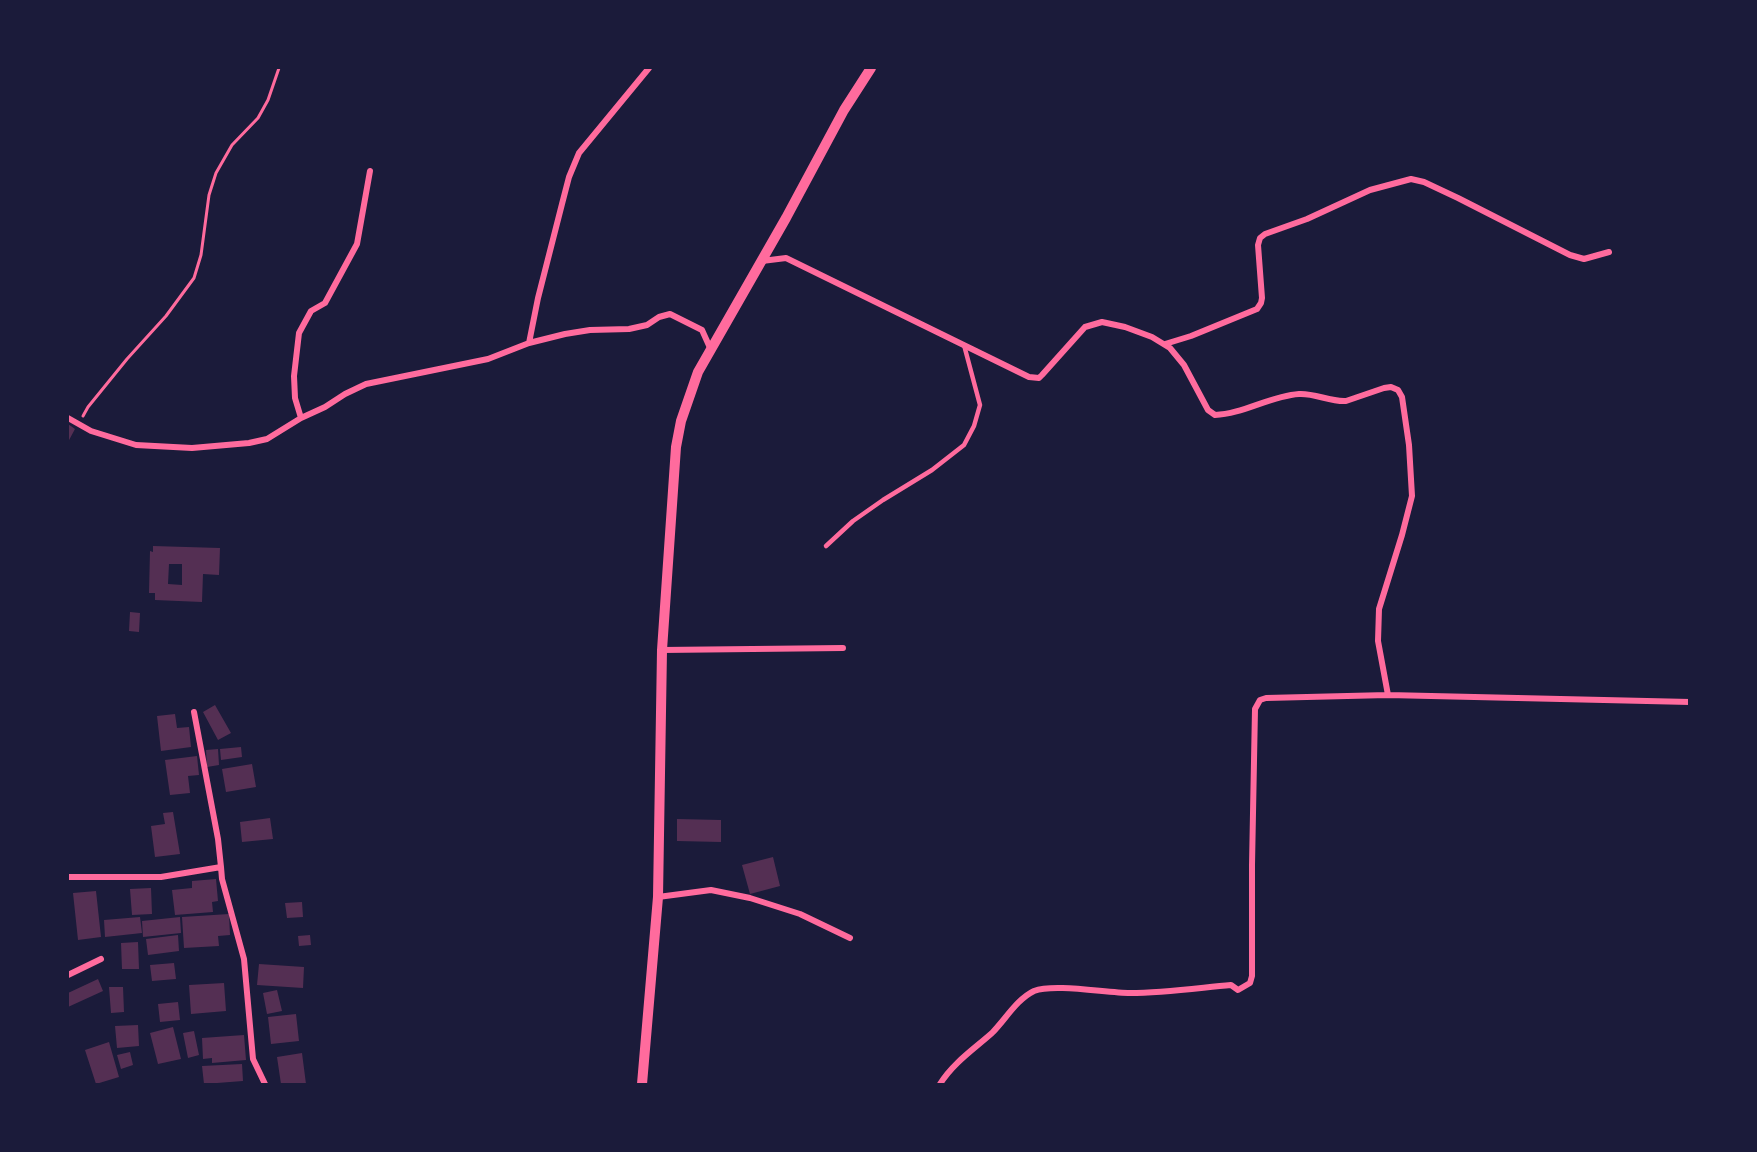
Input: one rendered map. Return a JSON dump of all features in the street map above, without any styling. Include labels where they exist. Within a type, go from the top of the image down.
[{"type":"street","points":[[529,343],[561,204],[579,153],[649,68]]},
{"type":"street","points":[[642,1084],[657,897],[662,650],[676,447],[681,421],[698,372],[762,261],[821,151],[871,68]]},
{"type":"street","points":[[301,418],[295,398],[294,376],[294,357],[299,333],[310,311],[325,303],[357,244],[370,171]]},
{"type":"street","points":[[1165,344],[1257,309],[1262,298],[1258,245],[1260,238],[1265,234],[1307,219],[1370,190],[1411,178],[1458,198],[1570,255],[1584,259],[1609,252]]},
{"type":"street","points":[[762,261],[786,258],[1034,378],[1038,378],[1048,370],[1085,327],[1102,322],[1125,327],[1165,344],[1184,364],[1208,410],[1215,415],[1297,394],[1339,402],[1352,400],[1384,388],[1398,390],[1402,397],[1410,445],[1412,496],[1379,609],[1378,641],[1388,694]]},
{"type":"street","points":[[68,418],[91,430],[136,445],[192,448],[238,444],[267,439],[301,418],[366,384],[488,360],[529,343],[590,330],[629,329],[647,325],[659,317],[670,314],[702,330],[711,350]]},
{"type":"street","points":[[662,650],[843,648]]},
{"type":"street","points":[[940,1084],[1020,1002],[1035,991],[1047,988],[1132,993],[1231,985],[1238,990],[1250,983],[1252,976],[1255,709],[1260,700],[1388,694],[1689,702]]},
{"type":"street","points":[[195,712],[218,839],[222,879],[244,959],[253,1059],[265,1084]]},
{"type":"street","points":[[68,878],[161,877],[221,867]]},
{"type":"street","points":[[657,897],[711,890],[750,898],[800,914],[850,938]]},
{"type":"street","points":[[68,975],[101,959]]},
{"type":"lane","points":[[826,546],[860,516],[932,470],[964,445],[975,426],[980,405],[964,345]]},
{"type":"path","points":[[79,423],[88,406],[127,358],[166,316],[194,278],[201,255],[209,195],[216,173],[232,146],[258,118],[268,100],[279,68]]},
{"type":"building","points":[[68,424],[75,429],[68,442]]},
{"type":"building","points":[[153,546],[220,548],[219,575],[203,574],[202,602],[155,600],[155,593],[149,593],[150,551],[153,552]],"holes":[[[169,564],[182,564],[182,585],[168,584]]]},
{"type":"building","points":[[130,612],[140,613],[139,632],[129,631]]},
{"type":"building","points":[[215,705],[231,733],[218,740],[203,712]]},
{"type":"building","points":[[175,714],[177,728],[189,727],[191,747],[161,751],[157,716]]},
{"type":"building","points":[[241,747],[242,757],[221,760],[220,749]]},
{"type":"building","points":[[218,749],[219,765],[207,767],[206,750]]},
{"type":"building","points":[[197,756],[199,775],[188,776],[190,793],[170,795],[165,760]]},
{"type":"building","points":[[252,764],[256,787],[226,792],[222,769]]},
{"type":"building","points":[[173,812],[180,854],[155,857],[151,826],[165,824],[163,813]]},
{"type":"building","points":[[270,818],[273,839],[242,842],[240,822]]},
{"type":"building","points":[[677,819],[721,820],[721,842],[677,841]]},
{"type":"building","points":[[773,857],[780,886],[750,894],[742,865]]},
{"type":"building","points":[[216,879],[218,901],[212,902],[213,912],[175,915],[172,890],[192,888],[192,881]]},
{"type":"building","points":[[151,888],[152,914],[132,915],[130,889]]},
{"type":"building","points":[[96,891],[101,937],[78,940],[73,893]]},
{"type":"building","points":[[302,902],[303,917],[287,918],[285,903]]},
{"type":"building","points":[[229,914],[230,935],[218,936],[219,946],[184,948],[182,917]]},
{"type":"building","points":[[140,917],[142,933],[105,937],[104,920]]},
{"type":"building","points":[[180,917],[181,933],[143,937],[142,921]]},
{"type":"building","points":[[178,935],[179,951],[148,955],[146,939]]},
{"type":"building","points":[[310,935],[311,945],[299,946],[298,936]]},
{"type":"building","points":[[138,942],[139,969],[122,969],[121,943]]},
{"type":"building","points":[[174,963],[176,979],[152,981],[150,965]]},
{"type":"building","points":[[259,964],[304,967],[303,988],[257,985]]},
{"type":"building","points":[[98,979],[103,991],[68,1007],[68,993]]},
{"type":"building","points":[[224,983],[226,1011],[191,1014],[189,985]]},
{"type":"building","points":[[109,987],[123,987],[124,1012],[111,1013]]},
{"type":"building","points":[[277,990],[282,1011],[267,1014],[263,993]]},
{"type":"building","points":[[178,1002],[180,1020],[160,1022],[158,1004]]},
{"type":"building","points":[[296,1014],[299,1041],[271,1044],[268,1017]]},
{"type":"building","points":[[138,1025],[139,1046],[117,1048],[115,1026]]},
{"type":"building","points":[[173,1027],[181,1059],[158,1064],[150,1033]]},
{"type":"building","points":[[194,1031],[199,1055],[188,1058],[183,1033]]},
{"type":"building","points":[[244,1035],[246,1060],[212,1063],[212,1058],[203,1059],[202,1038]]},
{"type":"building","points":[[109,1042],[119,1077],[96,1084],[85,1050]]},
{"type":"building","points":[[130,1052],[133,1065],[121,1069],[117,1055]]},
{"type":"building","points":[[302,1053],[306,1084],[281,1084],[277,1057]]},
{"type":"building","points":[[242,1064],[243,1081],[204,1084],[202,1066]]}]
